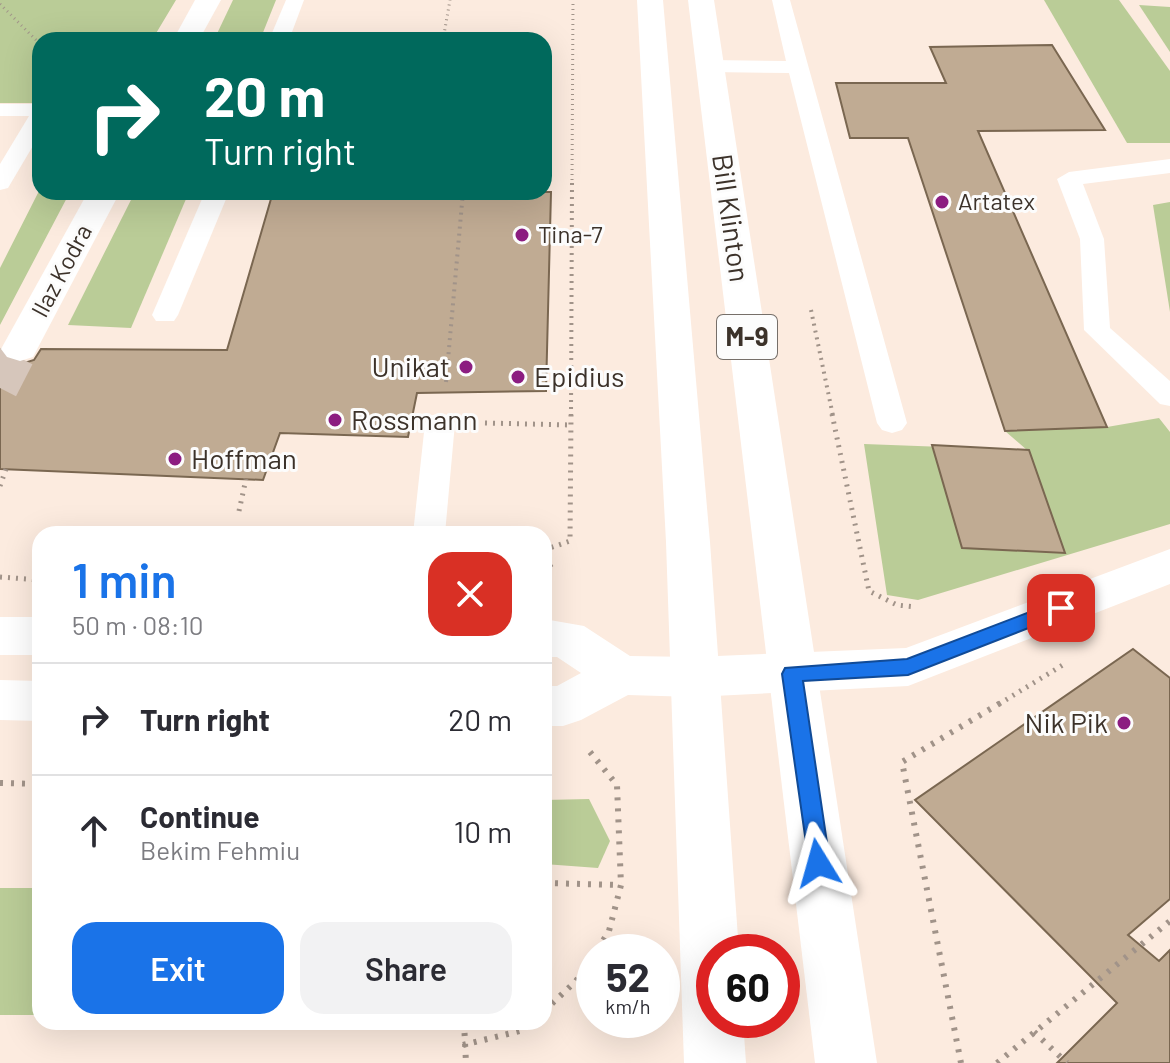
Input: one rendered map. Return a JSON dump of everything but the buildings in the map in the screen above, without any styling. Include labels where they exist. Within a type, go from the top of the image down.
[{"type":"main road","points":[[190,32],[208,0]]},
{"type":"main road","name":"M-9","points":[[650,0],[694,677],[715,1063]]},
{"type":"main road","name":"Bill Klinton","points":[[701,0],[793,674]]},
{"type":"main road","name":"Ilaz Kodra","points":[[20,349],[100,200]]},
{"type":"main road","points":[[552,706],[563,706],[621,675],[694,677],[908,667],[1170,566]]},
{"type":"main road","points":[[0,636],[32,636]]},
{"type":"main road","points":[[552,638],[567,639],[621,675]]},
{"type":"main road","name":"M-9","points":[[793,674],[846,1063]]},
{"type":"main road","points":[[0,700],[32,701]]},
{"type":"lane","points":[[282,32],[295,0]]},
{"type":"lane","points":[[781,0],[892,423]]},
{"type":"lane","points":[[710,66],[798,67]]},
{"type":"lane","points":[[0,110],[32,110]]},
{"type":"lane","points":[[0,183],[32,129]]},
{"type":"lane","points":[[1170,166],[1069,179],[1092,239],[1097,330],[1170,397]]},
{"type":"lane","points":[[165,315],[214,200]]},
{"type":"lane","points":[[430,526],[440,423]]},
{"type":"path","points":[[444,32],[450,0]]},
{"type":"path","points":[[552,547],[570,541],[573,0]]},
{"type":"path","points":[[0,4],[32,36]]},
{"type":"path","points":[[445,392],[462,200]]},
{"type":"path","points":[[440,423],[572,425]]},
{"type":"path","points":[[0,486],[6,469]]},
{"type":"path","points":[[239,511],[246,479]]},
{"type":"path","points":[[859,545],[869,591],[897,605]]},
{"type":"path","points":[[0,577],[32,579]]},
{"type":"path","points":[[961,1063],[902,762],[1076,657]]},
{"type":"path","points":[[584,748],[595,756],[617,785],[621,885],[607,934]]},
{"type":"path","points":[[0,783],[32,784]]},
{"type":"path","points":[[552,883],[621,885]]},
{"type":"path","points":[[997,1063],[1170,921]]},
{"type":"path","points":[[552,1004],[576,981]]},
{"type":"path","points":[[464,1030],[466,1063]]},
{"type":"path","points":[[463,1045],[524,1030]]},
{"type":"path","points":[[1034,1032],[1067,1063]]},
{"type":"green space","points":[[0,0],[176,0],[157,32],[32,32],[32,103],[0,103]]},
{"type":"green space","points":[[233,0],[276,0],[263,32],[218,32]]},
{"type":"green space","points":[[1044,0],[1119,0],[1170,71],[1170,143],[1127,143]]},
{"type":"green space","points":[[1139,5],[1170,7],[1170,52]]},
{"type":"green space","points":[[34,200],[66,200],[0,325],[0,268]]},
{"type":"green space","points":[[131,200],[186,200],[131,328],[68,325]]},
{"type":"green space","points":[[1170,202],[1170,312],[1153,205]]},
{"type":"green space","points":[[1159,418],[1170,432],[1170,524],[918,600],[887,595],[864,444],[1027,450],[1005,431],[1107,427]]},
{"type":"green space","points":[[589,799],[610,841],[598,868],[552,865],[552,800]]},
{"type":"green space","points":[[0,888],[32,888],[32,1015],[0,1015]]},
{"type":"tunnel","points":[[0,388],[20,349]]},
{"type":"place","name":"Artatex","points":[[942,202]]},
{"type":"place","name":"Tina-7","points":[[522,235]]},
{"type":"place","name":"Unikat","points":[[466,367]]},
{"type":"place","name":"Epidius","points":[[518,377]]},
{"type":"place","name":"Rossmann","points":[[335,420]]},
{"type":"place","name":"Hoffman","points":[[175,459]]},
{"type":"place","name":"Nik Pik","points":[[1124,723]]},
{"type":"route","points":[[818,863],[792,674],[908,667],[1061,608]]}]
